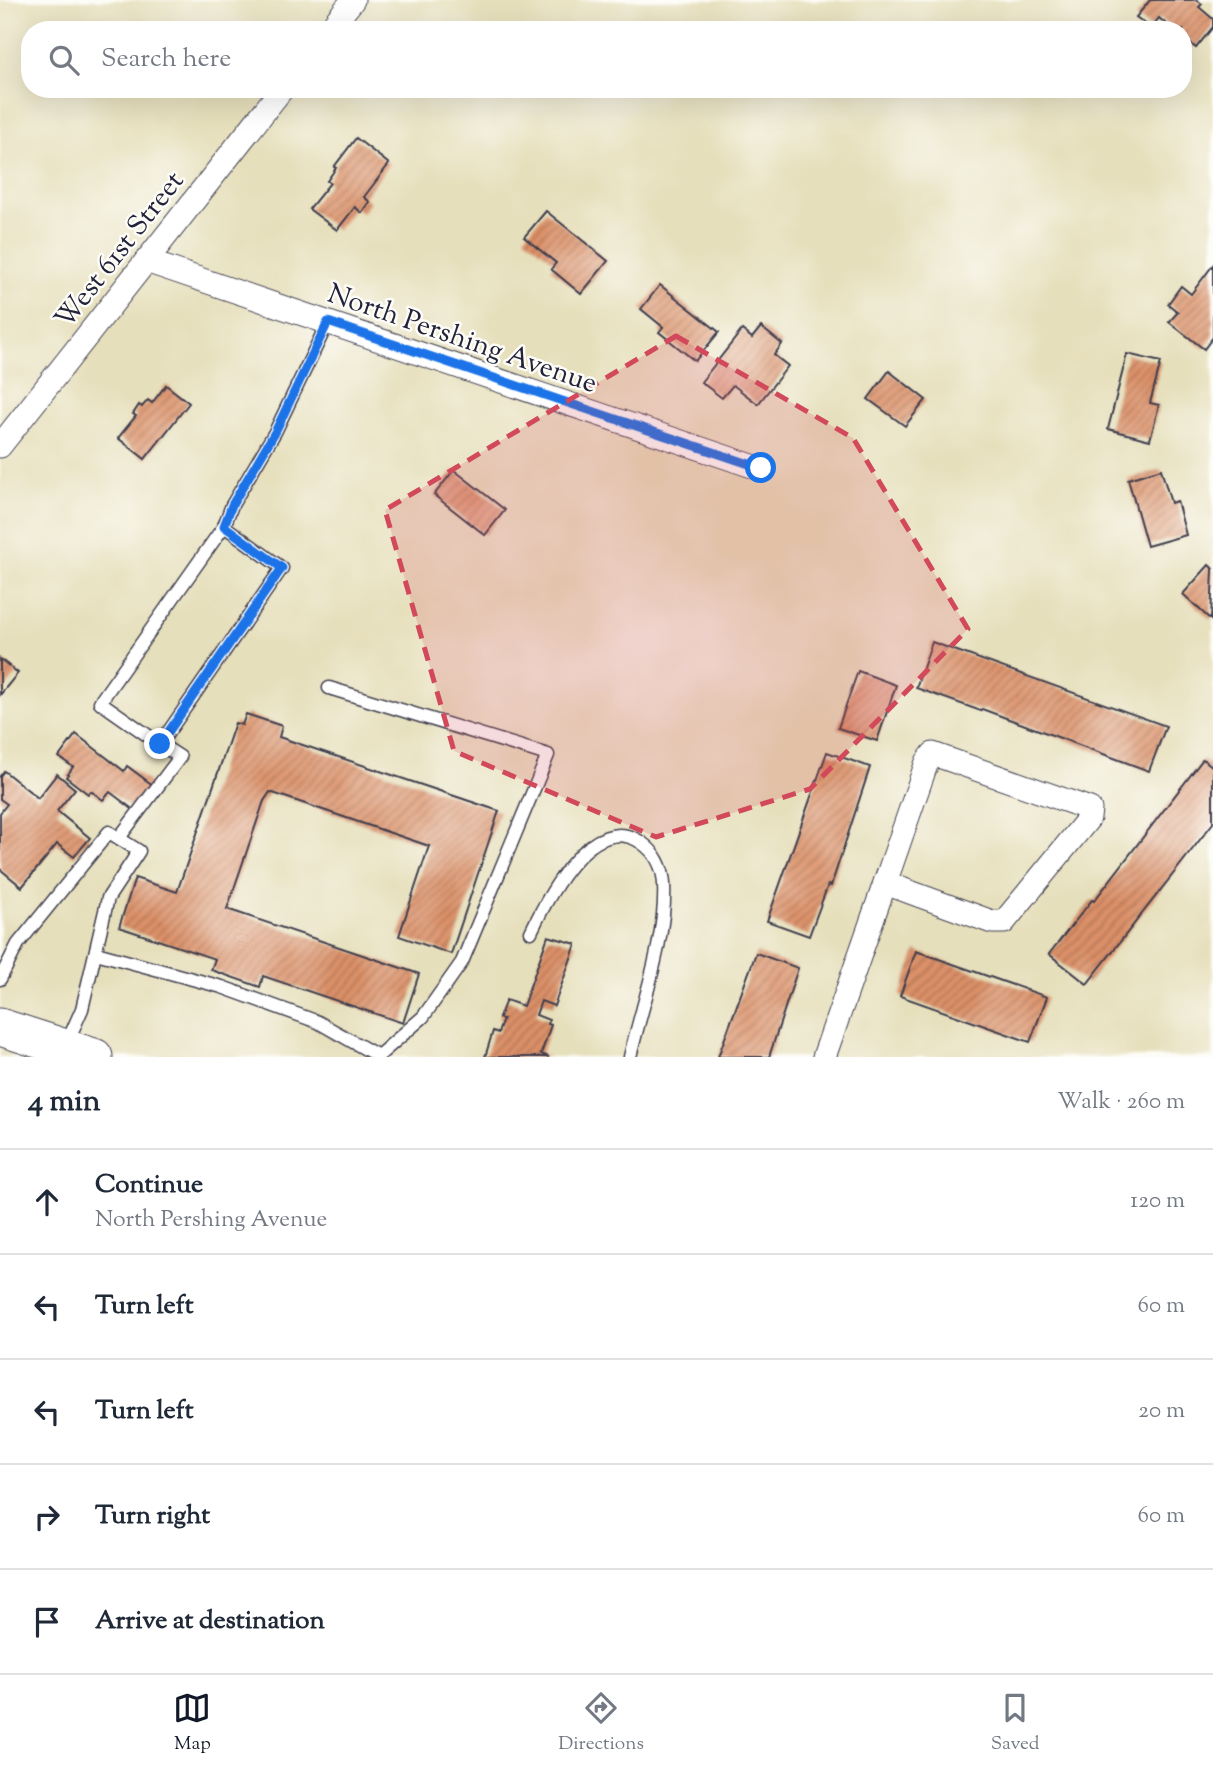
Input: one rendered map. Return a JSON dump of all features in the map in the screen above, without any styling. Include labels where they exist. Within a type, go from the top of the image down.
[{"type":"main road","points":[[0,1027],[79,1053]]},
{"type":"street","points":[[336,21],[353,0]]},
{"type":"street","name":"West 61st Street","points":[[0,446],[275,98]]},
{"type":"street","name":"North Pershing Avenue","points":[[146,261],[761,468]]},
{"type":"street","points":[[824,1057],[927,762],[933,754],[1087,806],[1091,813],[1004,922],[992,922],[885,883]]},
{"type":"lane","points":[[119,838],[180,757],[100,702],[224,526],[232,505],[275,432],[328,322]]},
{"type":"lane","points":[[160,744],[282,568],[224,526]]},
{"type":"lane","points":[[96,953],[222,987],[318,1022],[377,1056],[423,1017],[462,962],[548,755],[329,688]]},
{"type":"lane","points":[[0,979],[18,944],[109,832],[139,851],[108,898],[82,1009],[79,1053]]},
{"type":"lane","points":[[531,932],[546,901],[574,863],[603,838],[628,836],[654,853],[664,883],[659,937],[630,1057]]},
{"type":"highlighted area","points":[[676,336],[853,438],[968,629],[810,789],[656,837],[454,751],[385,510]]},
{"type":"building","points":[[1150,0],[1197,0],[1202,4],[1199,7],[1213,19],[1213,27],[1196,48],[1192,45],[1192,21],[1162,21],[1159,18],[1157,21],[1141,21],[1136,17]]},
{"type":"building","points":[[356,138],[389,164],[364,197],[370,202],[362,213],[355,207],[337,230],[309,209],[330,183],[327,181],[336,168],[334,167]]},
{"type":"building","points":[[546,211],[608,261],[581,294],[551,269],[556,263],[524,237]]},
{"type":"building","points":[[1213,265],[1213,337],[1204,349],[1169,322],[1178,312],[1168,304],[1181,286],[1191,294]]},
{"type":"building","points":[[660,285],[719,332],[695,361],[659,332],[663,327],[641,309]]},
{"type":"building","points":[[761,327],[782,344],[774,355],[788,366],[758,404],[733,385],[722,398],[701,382],[742,330],[752,338]]},
{"type":"building","points":[[1127,354],[1161,362],[1150,403],[1159,405],[1150,440],[1108,429]]},
{"type":"building","points":[[889,371],[926,400],[905,426],[868,399]]},
{"type":"building","points":[[166,385],[189,403],[145,459],[118,438],[136,416],[133,414],[139,405],[142,407],[148,400],[152,403]]},
{"type":"building","points":[[1161,469],[1171,503],[1177,501],[1186,535],[1147,546],[1128,479]]},
{"type":"building","points":[[454,470],[505,510],[485,535],[434,495]]},
{"type":"building","points":[[1209,565],[1213,569],[1211,620],[1183,594]]},
{"type":"building","points":[[932,642],[1166,726],[1149,771],[982,709],[981,711],[916,688]]},
{"type":"building","points":[[0,659],[18,673],[0,695]]},
{"type":"building","points":[[858,671],[896,685],[877,741],[838,728]]},
{"type":"building","points":[[246,714],[282,726],[279,737],[499,811],[451,954],[399,936],[429,846],[270,792],[264,801],[227,909],[419,974],[403,1023],[263,976],[260,987],[211,970],[215,959],[119,927],[135,878],[177,892],[235,723],[242,725]]},
{"type":"building","points":[[76,734],[124,771],[127,766],[154,786],[135,811],[110,792],[103,800],[91,791],[88,794],[66,777],[73,767],[59,757]]},
{"type":"building","points":[[827,752],[870,767],[831,886],[828,885],[809,936],[767,921]]},
{"type":"building","points":[[1203,759],[1213,767],[1213,823],[1087,984],[1049,954],[1092,900],[1094,901]]},
{"type":"building","points":[[4,771],[38,798],[57,774],[75,789],[57,811],[90,838],[74,857],[57,844],[22,887],[0,869],[0,813],[7,804],[0,799],[0,776]]},
{"type":"building","points":[[548,936],[576,944],[554,1006],[541,1001],[536,1015],[549,1020],[548,1024],[551,1025],[541,1054],[549,1057],[485,1057],[493,1031],[498,1033],[503,1019],[499,1018],[506,1000],[523,1006]]},
{"type":"building","points":[[916,951],[1047,997],[1030,1042],[900,996]]},
{"type":"building","points":[[756,953],[798,968],[769,1057],[718,1057]]},
{"type":"route","points":[[160,744],[282,568],[224,526],[232,505],[275,432],[328,322],[761,468]]}]
